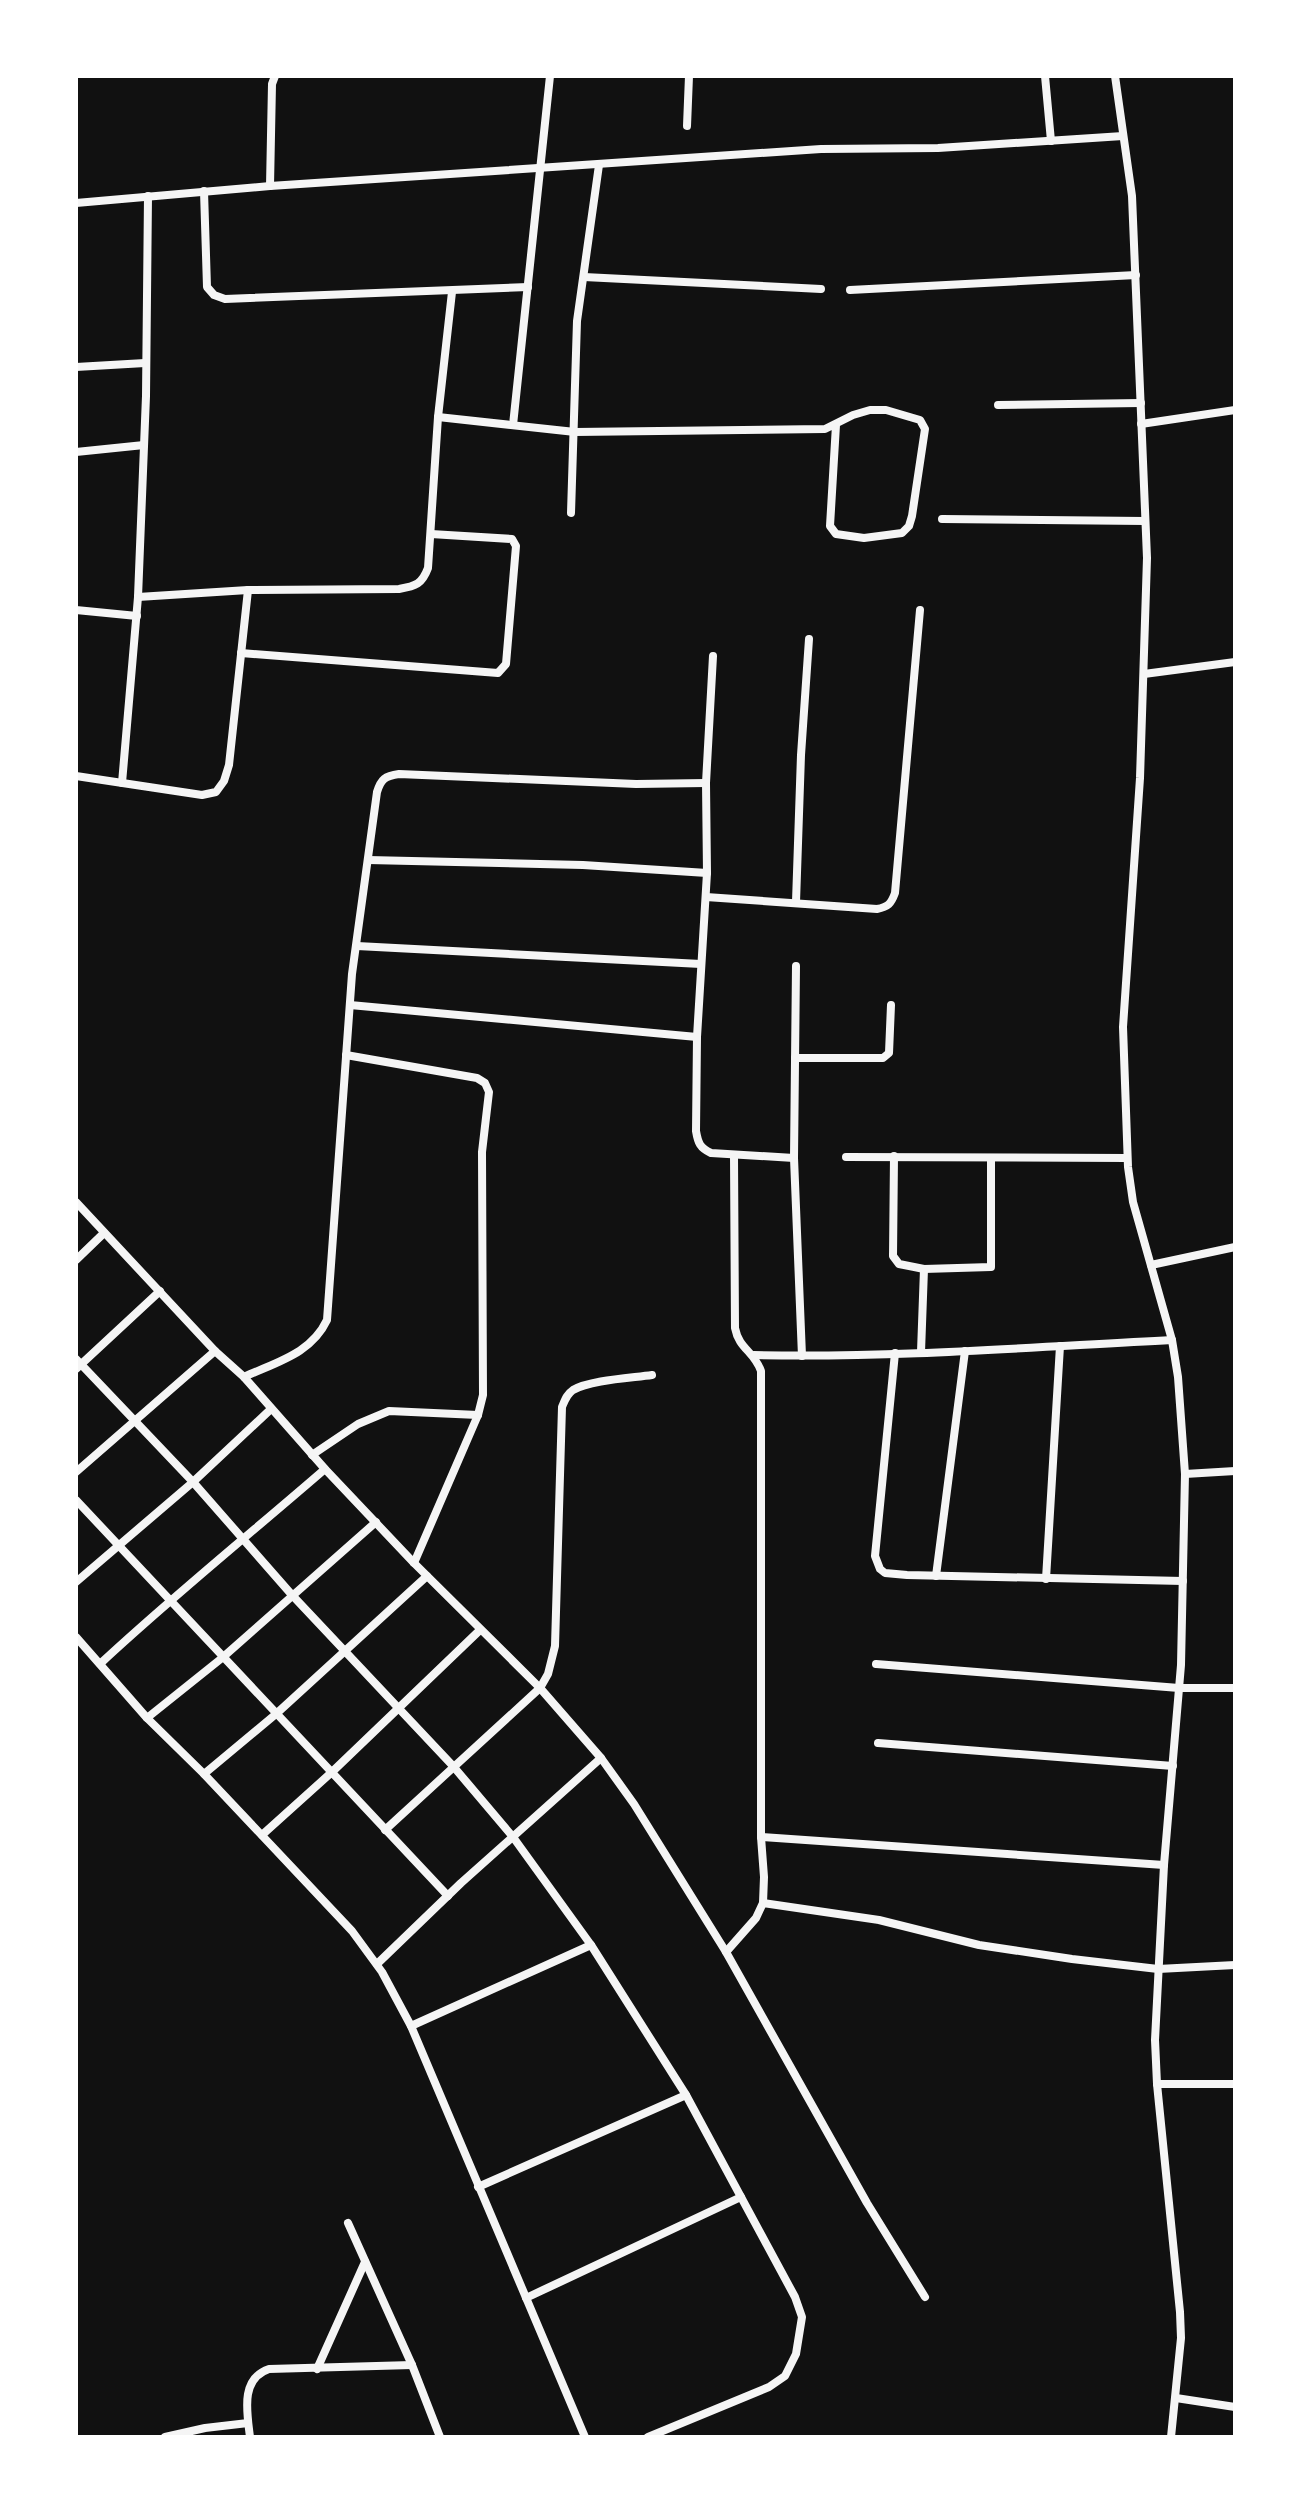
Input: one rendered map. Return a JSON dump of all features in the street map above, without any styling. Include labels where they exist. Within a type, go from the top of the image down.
[{"type":"street","points":[[270,186],[272,84],[275,76]]},
{"type":"street","points":[[513,425],[550,76]]},
{"type":"street","points":[[687,126],[689,76]]},
{"type":"street","points":[[1045,76],[1051,141]]},
{"type":"street","points":[[1115,76],[1132,196],[1145,521],[1140,778],[1123,1027],[1127,1158],[1133,1202],[1172,1340],[1185,1474],[1179,1688],[1164,1865],[1155,2040],[1179,2281],[1181,2338],[1171,2437]]},
{"type":"street","points":[[76,203],[270,186],[821,149],[938,148],[1123,136]]},
{"type":"street","points":[[571,513],[576,334],[599,165]]},
{"type":"street","points":[[204,191],[205,274],[207,287],[214,295],[236,300],[528,287]]},
{"type":"street","points":[[122,783],[138,597],[148,196]]},
{"type":"street","points":[[850,290],[1136,275]]},
{"type":"street","points":[[584,277],[821,289]]},
{"type":"street","points":[[138,597],[248,590],[414,587],[423,581],[428,568],[438,417],[452,292]]},
{"type":"street","points":[[76,367],[145,363]]},
{"type":"street","points":[[998,405],[1141,403]]},
{"type":"street","points":[[438,417],[575,432],[825,429],[853,415],[886,410],[920,420],[925,429],[912,516],[902,533],[864,538],[836,534],[830,526],[836,425]]},
{"type":"street","points":[[1141,424],[1235,410]]},
{"type":"street","points":[[76,452],[144,445]]},
{"type":"street","points":[[942,519],[1145,521]]},
{"type":"street","points":[[241,653],[498,673],[506,664],[516,546],[512,539],[431,534]]},
{"type":"street","points":[[76,776],[202,795],[216,792],[224,781],[229,765],[248,590]]},
{"type":"street","points":[[76,610],[137,616]]},
{"type":"street","points":[[706,897],[877,909],[886,908],[891,902],[895,893],[920,610]]},
{"type":"street","points":[[796,902],[809,639]]},
{"type":"street","points":[[713,656],[706,783],[706,897],[697,1037],[698,1143],[703,1150],[711,1153],[794,1158]]},
{"type":"street","points":[[1144,674],[1235,662]]},
{"type":"street","points":[[244,1377],[304,1350],[320,1337],[327,1320],[350,1005],[380,782],[387,776],[399,774],[636,784],[706,783]]},
{"type":"street","points":[[368,860],[583,865],[707,873]]},
{"type":"street","points":[[357,946],[701,964]]},
{"type":"street","points":[[796,966],[794,1158],[802,1356]]},
{"type":"street","points":[[350,1005],[697,1037]]},
{"type":"street","points":[[795,1058],[883,1058],[889,1053],[891,1005]]},
{"type":"street","points":[[346,1055],[477,1078],[485,1083],[489,1092],[482,1152],[483,1395],[478,1415],[414,1563]]},
{"type":"street","points":[[726,1952],[756,1918],[763,1903],[764,1877],[761,1837],[761,1371],[754,1355],[739,1344],[735,1328],[734,1156]]},
{"type":"street","points":[[894,1156],[893,1256],[899,1264],[924,1269],[991,1267],[991,1159]]},
{"type":"street","points":[[846,1157],[1127,1158]]},
{"type":"street","points":[[76,1202],[215,1351],[244,1377],[312,1455],[414,1563],[540,1688],[601,1758],[659,1842],[726,1952],[867,2203],[925,2297]]},
{"type":"street","points":[[76,1260],[104,1233]]},
{"type":"street","points":[[1151,1265],[1235,1247]]},
{"type":"street","points":[[921,1352],[924,1269]]},
{"type":"street","points":[[160,1291],[78,1365],[193,1482],[292,1595],[453,1766],[513,1837],[591,1945],[686,2095],[795,2297],[802,2317],[796,2354],[785,2376],[769,2387],[648,2437]]},
{"type":"street","points":[[754,1355],[965,1351],[1172,1340]]},
{"type":"street","points":[[1046,1579],[1060,1346]]},
{"type":"street","points":[[76,1472],[215,1351]]},
{"type":"street","points":[[936,1576],[965,1351]]},
{"type":"street","points":[[895,1353],[875,1556],[876,1564],[885,1573],[1183,1581]]},
{"type":"street","points":[[385,1830],[540,1688],[548,1674],[555,1646],[562,1407],[567,1396],[575,1389],[652,1375]]},
{"type":"street","points":[[76,1582],[193,1482],[271,1409]]},
{"type":"street","points":[[312,1455],[358,1424],[389,1411],[478,1415]]},
{"type":"street","points":[[101,1663],[169,1599],[244,1540],[325,1469]]},
{"type":"street","points":[[1185,1474],[1235,1471]]},
{"type":"street","points":[[76,1500],[330,1774],[448,1896]]},
{"type":"street","points":[[147,1718],[222,1658],[376,1522]]},
{"type":"street","points":[[204,1774],[276,1714],[427,1576]]},
{"type":"street","points":[[262,1835],[480,1630]]},
{"type":"street","points":[[76,1637],[147,1718],[352,1931],[377,1964],[411,2026],[585,2437]]},
{"type":"street","points":[[876,1664],[1179,1688],[1235,1688]]},
{"type":"street","points":[[878,1743],[1173,1766]]},
{"type":"street","points":[[377,1964],[601,1758]]},
{"type":"street","points":[[761,1837],[1164,1865]]},
{"type":"street","points":[[763,1903],[879,1920],[1008,1950],[1158,1969],[1235,1965]]},
{"type":"street","points":[[411,2026],[591,1945]]},
{"type":"street","points":[[1157,2084],[1235,2084]]},
{"type":"street","points":[[478,2187],[686,2095]]},
{"type":"street","points":[[526,2298],[741,2197]]},
{"type":"street","points":[[348,2223],[412,2365],[440,2437]]},
{"type":"street","points":[[317,2369],[365,2262]]},
{"type":"street","points":[[250,2437],[249,2384],[259,2372],[269,2369],[412,2365]]},
{"type":"street","points":[[1176,2398],[1235,2407]]},
{"type":"street","points":[[165,2437],[248,2423]]}]
